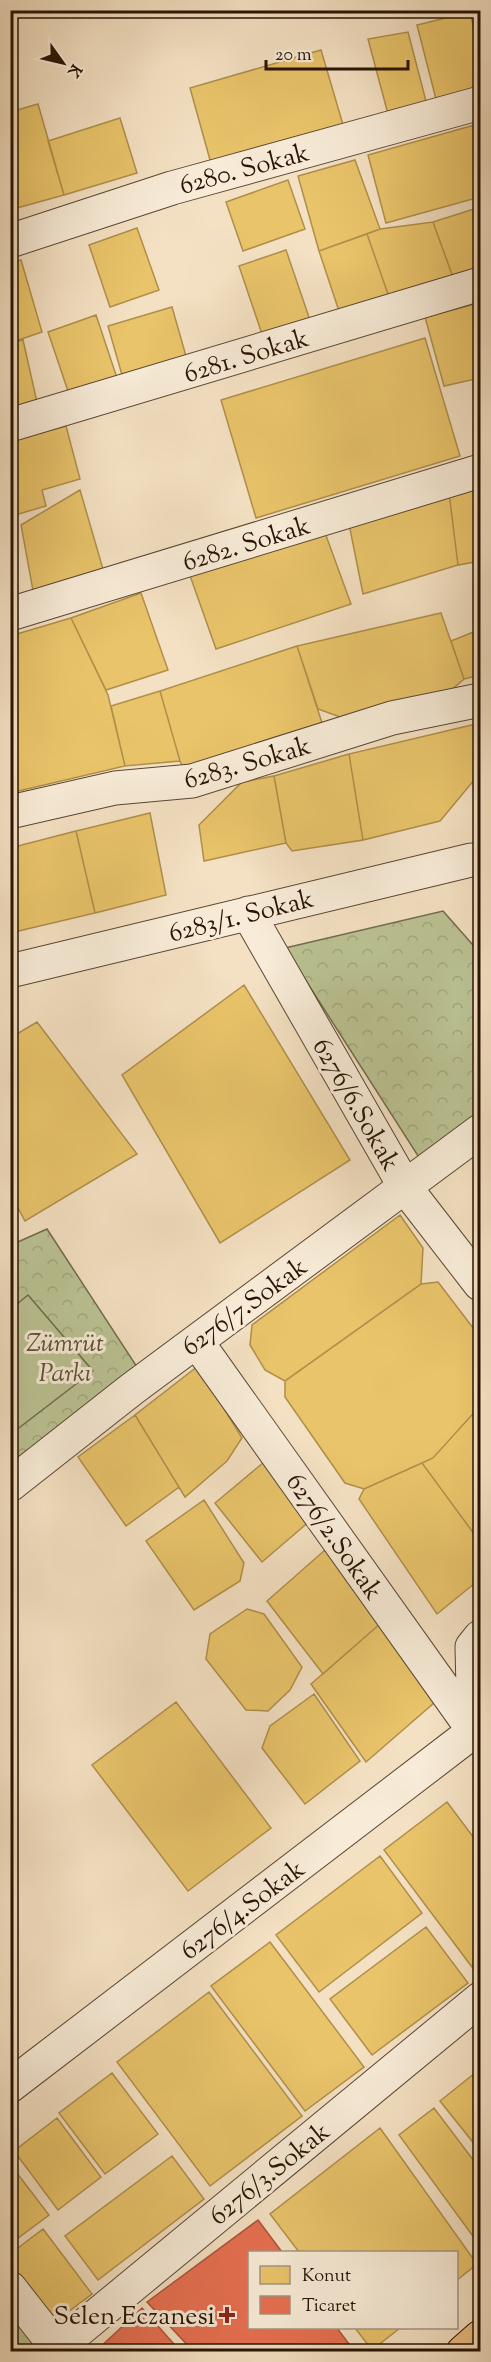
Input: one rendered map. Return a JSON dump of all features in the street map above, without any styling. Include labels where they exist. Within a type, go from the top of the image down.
[{"type":"highway","points":[[462,2352],[480,2337]]},
{"type":"street","name":"6280. Sokak","points":[[10,241],[172,188],[480,103]]},
{"type":"street","name":"6281. Sokak","points":[[10,425],[480,284]]},
{"type":"street","name":"6282. Sokak","points":[[10,614],[480,471]]},
{"type":"street","name":"6283. Sokak","points":[[10,812],[115,788],[192,781],[392,718],[480,700]]},
{"type":"street","name":"6283/1. Sokak","points":[[10,971],[477,859]]},
{"type":"street","name":"6276/6.Sokak","points":[[248,913],[405,1187],[480,1284]]},
{"type":"street","name":"6276/7.Sokak","points":[[10,1485],[132,1389],[480,1131]]},
{"type":"street","name":"6276/2.Sokak","points":[[196,1342],[477,1736]]},
{"type":"street","points":[[477,1736],[472,1647],[480,1637]]},
{"type":"street","name":"6276/4.Sokak","points":[[10,2086],[477,1736]]},
{"type":"street","name":"6276/3.Sokak","points":[[10,2288],[57,2348],[480,1999]]},
{"type":"green space","points":[[443,911],[480,953],[480,1113],[420,1159],[285,948]]},
{"type":"green space","name":"Zümrüt Parkı","points":[[47,1229],[139,1370],[11,1474],[11,1245]]},
{"type":"green space","points":[[28,1295],[93,1371],[11,1434],[11,1309]]},
{"type":"green space","points":[[11,2302],[49,2351],[11,2351]]},
{"type":"building: Konut","points":[[470,12],[480,55],[480,92],[437,103],[417,25]]},
{"type":"building: Konut","points":[[408,32],[427,105],[388,114],[368,39]]},
{"type":"building: Konut","points":[[321,50],[344,128],[212,167],[190,88]]},
{"type":"building: Konut","points":[[38,104],[64,195],[10,210],[10,112]]},
{"type":"building: Konut","points":[[120,118],[137,173],[64,195],[48,141]]},
{"type":"building: Konut","points":[[478,124],[480,197],[386,223],[368,155]]},
{"type":"building: Konut","points":[[355,160],[380,229],[319,251],[298,176]]},
{"type":"building: Konut","points":[[288,180],[305,229],[243,251],[226,202]]},
{"type":"building: Konut","points":[[480,207],[480,272],[454,280],[433,222]]},
{"type":"building: Konut","points":[[433,222],[454,280],[389,297],[367,234],[380,229]]},
{"type":"building: Konut","points":[[137,228],[159,290],[110,307],[89,245]]},
{"type":"building: Konut","points":[[367,234],[389,297],[340,314],[319,251]]},
{"type":"building: Konut","points":[[286,250],[311,323],[264,340],[239,266]]},
{"type":"building: Konut","points":[[21,260],[42,332],[10,343],[10,263]]},
{"type":"building: Konut","points":[[480,303],[480,378],[444,386],[425,317]]},
{"type":"building: Konut","points":[[172,307],[186,356],[122,375],[108,326]]},
{"type":"building: Konut","points":[[96,315],[117,378],[69,394],[48,332]]},
{"type":"building: Konut","points":[[425,338],[460,456],[256,518],[221,400]]},
{"type":"building: Konut","points":[[23,340],[39,411],[10,418],[10,343]]},
{"type":"building: Konut","points":[[66,426],[80,479],[42,490],[46,506],[15,515],[10,497],[10,441]]},
{"type":"building: Konut","points":[[480,486],[480,561],[458,565],[449,493]]},
{"type":"building: Konut","points":[[80,490],[105,576],[34,596],[21,525]]},
{"type":"building: Konut","points":[[449,493],[458,565],[363,594],[349,524]]},
{"type":"building: Konut","points":[[324,530],[351,604],[216,649],[188,570]]},
{"type":"building: Konut","points":[[141,593],[168,670],[106,690],[71,618]]},
{"type":"building: Konut","points":[[441,613],[464,679],[449,692],[340,717],[318,709],[297,646]]},
{"type":"building: Konut","points":[[71,618],[108,695],[125,766],[10,793],[10,636]]},
{"type":"building: Konut","points":[[480,619],[480,675],[464,679],[451,641],[476,631],[475,620]]},
{"type":"building: Konut","points":[[297,646],[324,729],[185,773],[160,691]]},
{"type":"building: Konut","points":[[160,691],[180,761],[125,766],[111,706]]},
{"type":"building: Konut","points":[[480,723],[480,773],[440,821],[363,840],[349,754]]},
{"type":"building: Konut","points":[[349,754],[363,840],[292,851],[286,843],[274,776]]},
{"type":"building: Konut","points":[[274,776],[286,843],[204,861],[199,825],[242,782]]},
{"type":"building: Konut","points":[[150,813],[166,895],[95,913],[76,831]]},
{"type":"building: Konut","points":[[76,831],[95,913],[10,933],[10,848]]},
{"type":"building: Konut","points":[[244,985],[350,1160],[220,1243],[122,1075]]},
{"type":"building: Konut","points":[[37,1022],[137,1154],[25,1221],[10,1193],[10,1038]]},
{"type":"building: Konut","points":[[400,1215],[423,1248],[421,1284],[285,1381],[265,1370],[250,1345],[252,1325]]},
{"type":"building: Konut","points":[[438,1282],[480,1337],[480,1406],[433,1458],[364,1489],[345,1483],[285,1397],[285,1381],[421,1284]]},
{"type":"building: Konut","points":[[198,1366],[242,1438],[227,1461],[185,1497],[135,1415]]},
{"type":"building: Konut","points":[[480,1406],[480,1542],[422,1463],[433,1458]]},
{"type":"building: Konut","points":[[135,1415],[179,1487],[126,1526],[78,1457]]},
{"type":"building: Konut","points":[[270,1457],[311,1520],[262,1562],[215,1503]]},
{"type":"building: Konut","points":[[422,1463],[480,1542],[480,1579],[437,1614],[359,1499],[364,1489]]},
{"type":"building: Konut","points":[[204,1500],[244,1563],[240,1581],[194,1610],[146,1541]]},
{"type":"building: Konut","points":[[325,1550],[381,1623],[323,1674],[267,1601]]},
{"type":"building: Konut","points":[[247,1609],[264,1614],[302,1667],[290,1690],[268,1711],[246,1710],[206,1659],[210,1634]]},
{"type":"building: Konut","points":[[381,1623],[435,1702],[366,1762],[311,1684]]},
{"type":"building: Konut","points":[[314,1694],[360,1761],[305,1804],[262,1748],[270,1726]]},
{"type":"building: Konut","points":[[176,1702],[271,1828],[188,1891],[92,1765]]},
{"type":"building: Konut","points":[[447,1802],[480,1846],[480,1973],[478,1975],[384,1850]]},
{"type":"building: Konut","points":[[380,1856],[422,1913],[319,1992],[276,1935]]},
{"type":"building: Konut","points":[[426,1927],[468,1983],[372,2055],[330,1999]]},
{"type":"building: Konut","points":[[270,1942],[364,2067],[305,2111],[211,1986]]},
{"type":"building: Konut","points":[[209,1992],[302,2116],[210,2186],[117,2062]]},
{"type":"building: Konut","points":[[480,2069],[480,2151],[440,2101]]},
{"type":"building: Konut","points":[[112,2073],[158,2134],[105,2174],[59,2113]]},
{"type":"building: Konut","points":[[434,2108],[480,2169],[480,2246],[399,2135]]},
{"type":"building: Konut","points":[[57,2118],[101,2177],[58,2210],[14,2151]]},
{"type":"building: Konut","points":[[380,2128],[477,2264],[458,2279],[458,2251],[298,2251],[270,2214]]},
{"type":"building: Konut","points":[[172,2156],[204,2199],[98,2280],[65,2236]]},
{"type":"building: Konut","points":[[10,2164],[49,2215],[10,2244]]},
{"type":"building: Konut","points":[[43,2229],[92,2294],[52,2324],[10,2269],[10,2254]]},
{"type":"building: Konut","points":[[356,2329],[399,2329],[372,2350]]},
{"type":"building: Ticaret","points":[[258,2220],[281,2251],[248,2251],[248,2329],[338,2329],[355,2352],[194,2352],[147,2302]]},
{"type":"building: Ticaret","points":[[142,2308],[181,2352],[95,2352]]},
{"type":"place","name":"Selen Eczanesi","points":[[227,2315]]}]
